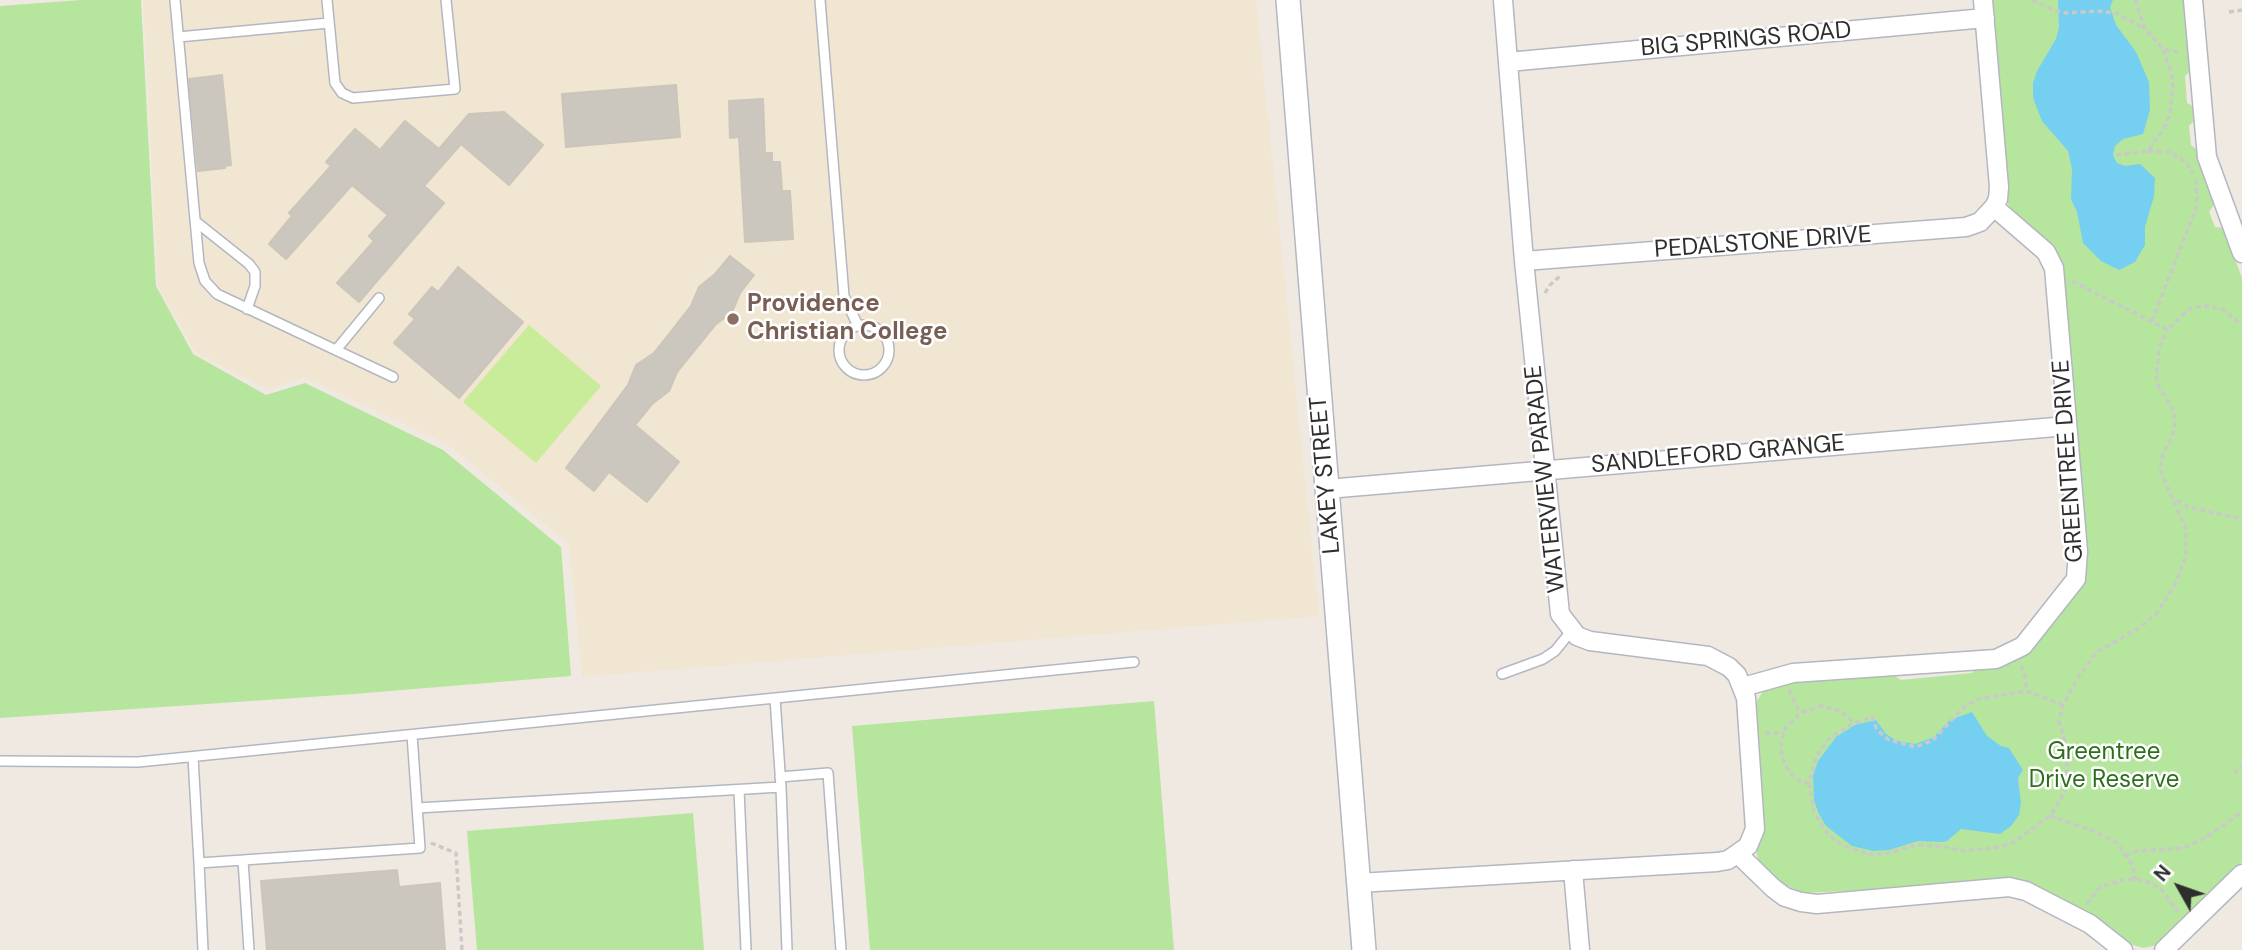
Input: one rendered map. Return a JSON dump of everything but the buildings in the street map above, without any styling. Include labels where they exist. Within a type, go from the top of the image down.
[{"type":"street","name":"LAKEY STREET","points":[[1287,0],[1364,950]]},
{"type":"street","name":"WATERVIEW PARADE","points":[[1503,0],[1524,261],[1560,614],[1572,630]]},
{"type":"street","points":[[1983,0],[1999,187],[1994,208]]},
{"type":"street","points":[[2199,0],[2193,0],[2207,157],[2235,212],[2242,253]]},
{"type":"street","name":"BIG SPRINGS ROAD","points":[[1508,62],[1985,18]]},
{"type":"street","name":"PEDALSTONE DRIVE","points":[[1524,261],[1966,227],[1980,222],[1994,208]]},
{"type":"street","name":"GREENTREE DRIVE","points":[[1743,687],[1793,673],[1996,659],[2023,646],[2076,579],[2077,551],[2051,260],[2040,246],[1994,208]]},
{"type":"street","name":"SANDLEFORD GRANGE","points":[[1327,489],[2067,426]]},
{"type":"street","points":[[1358,883],[1717,862],[1738,855],[1748,846],[1755,829],[1746,698],[1743,687],[1729,667],[1708,656],[1590,641],[1577,636],[1572,630]]},
{"type":"street","points":[[1738,855],[1785,897],[1801,902],[1817,904],[2009,887],[2026,891],[2080,918],[2118,947]]},
{"type":"street","points":[[1573,870],[1580,950]]},
{"type":"street","points":[[2164,950],[2242,874]]},
{"type":"lane","points":[[175,0],[199,263],[205,281],[216,294],[393,377]]},
{"type":"lane","points":[[327,0],[335,83],[342,93],[353,98],[455,89],[446,0]]},
{"type":"lane","points":[[820,0],[844,296],[858,326]]},
{"type":"lane","points":[[178,37],[329,23]]},
{"type":"lane","points":[[195,221],[249,264],[255,272],[255,286],[247,309]]},
{"type":"lane","points":[[336,350],[379,298]]},
{"type":"lane","points":[[858,326],[874,327],[886,338],[888,345],[886,361],[881,368],[866,375],[850,371],[841,358],[841,341],[858,326]]},
{"type":"lane","points":[[1502,674],[1543,659],[1555,651],[1572,630]]},
{"type":"lane","points":[[0,761],[138,762],[1134,663]]},
{"type":"lane","points":[[775,698],[787,950]]},
{"type":"lane","points":[[199,863],[420,848],[412,735]]},
{"type":"lane","points":[[192,757],[203,950]]},
{"type":"lane","points":[[780,776],[828,773],[841,950]]},
{"type":"lane","points":[[417,808],[781,787]]},
{"type":"lane","points":[[739,790],[746,950]]},
{"type":"lane","points":[[243,860],[249,950]]},
{"type":"path","points":[[2031,0],[2054,10],[2118,14],[2144,29],[2162,48],[2171,52],[2182,51],[2197,35]]},
{"type":"path","points":[[2135,0],[2144,29]]},
{"type":"path","points":[[2229,12],[2242,10]]},
{"type":"path","points":[[2148,151],[2165,126],[2172,101],[2171,72],[2162,48]]},
{"type":"path","points":[[2116,155],[2148,151],[2170,152],[2186,162],[2196,180],[2196,208],[2152,321]]},
{"type":"path","points":[[1543,297],[1557,277],[1570,274]]},
{"type":"path","points":[[2064,281],[2077,282],[2168,330]]},
{"type":"path","points":[[2063,705],[2026,691],[1978,699],[1964,706],[1933,740],[1916,747],[1889,740],[1877,730],[1872,717],[1854,723],[1837,732],[1822,746],[1816,757],[1809,783],[1814,812],[1826,832],[1843,846],[1873,855],[1916,845],[1965,851],[2001,847],[2014,842],[2050,816],[2066,787],[2068,753],[2059,722],[2063,705],[2077,678],[2097,652],[2144,624],[2167,598],[2176,583],[2186,555],[2186,529],[2160,470],[2161,459],[2173,434],[2175,416],[2158,386],[2156,375],[2160,345],[2168,330],[2192,308],[2207,306],[2224,310],[2242,325]]},
{"type":"path","points":[[2175,499],[2188,507],[2242,519]]},
{"type":"path","points":[[2018,660],[2026,681],[2026,691]]},
{"type":"path","points":[[1786,684],[1800,713]]},
{"type":"path","points":[[1809,783],[1802,783],[1789,772],[1782,758],[1781,742],[1786,727],[1800,713],[1822,706],[1840,711],[1854,723]]},
{"type":"path","points":[[2234,773],[2242,766]]},
{"type":"path","points":[[2126,855],[2137,851],[2183,848],[2205,838],[2242,812]]},
{"type":"path","points":[[2050,816],[2116,842],[2133,866],[2135,879]]},
{"type":"path","points":[[419,838],[456,853],[462,950]]},
{"type":"path","points":[[2080,918],[2088,901],[2101,887],[2135,879],[2161,889],[2183,920]]},
{"type":"shaded area","name":"Providence Christian College","points":[[143,0],[1256,0],[1319,616],[582,677],[569,544],[447,444],[304,377],[269,390],[196,353],[158,286]]},
{"type":"green space","points":[[81,0],[141,0],[156,286],[193,354],[266,395],[305,383],[443,450],[561,547],[571,676],[0,718],[0,6]]},
{"type":"green space","name":"Greentree Drive Reserve","points":[[1990,0],[2185,0],[2191,71],[2185,76],[2187,103],[2194,107],[2195,120],[2189,126],[2191,145],[2198,151],[2215,203],[2209,212],[2215,227],[2224,228],[2242,278],[2242,862],[2162,943],[2143,948],[2133,945],[2108,925],[2078,909],[2012,883],[1803,893],[1779,882],[1760,865],[1757,856],[1754,705],[1764,690],[1780,683],[1891,674],[1901,680],[1972,673],[1976,667],[2032,647],[2078,591],[2084,579],[2060,264],[2011,210],[2007,201]]},
{"type":"green space","points":[[529,325],[601,386],[536,463],[463,402]]},
{"type":"green space","points":[[1154,701],[1174,950],[870,950],[852,726]]},
{"type":"green space","points":[[693,813],[704,950],[477,950],[467,831]]},
{"type":"water","points":[[2058,0],[2113,0],[2110,7],[2116,25],[2136,52],[2149,82],[2150,110],[2143,134],[2123,139],[2115,146],[2113,155],[2117,163],[2125,166],[2140,164],[2155,178],[2154,196],[2145,227],[2145,245],[2135,262],[2119,270],[2101,261],[2083,243],[2077,212],[2071,199],[2072,169],[2068,151],[2042,121],[2033,98],[2033,83],[2037,71],[2056,39],[2059,27]]},
{"type":"water","points":[[1972,712],[1987,736],[2009,748],[2023,770],[2018,778],[2021,803],[2019,815],[2011,826],[2000,834],[1961,829],[1947,841],[1918,841],[1889,850],[1873,851],[1852,846],[1826,826],[1814,800],[1813,776],[1818,761],[1836,737],[1855,725],[1876,720],[1886,734],[1897,741],[1915,744],[1934,737],[1950,720]]},
{"type":"place","name":"Providence Christian College","points":[[733,319]]}]
